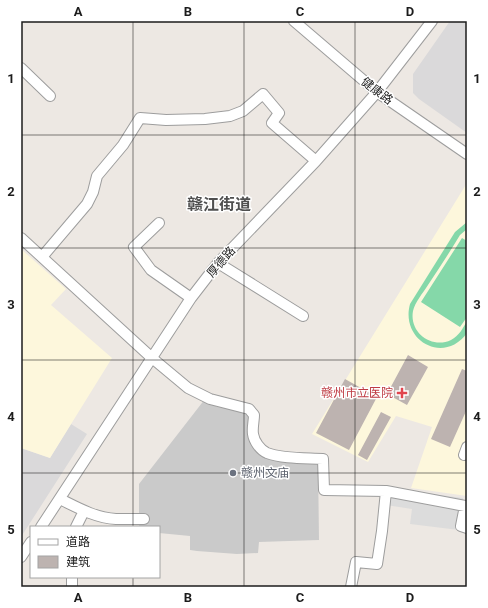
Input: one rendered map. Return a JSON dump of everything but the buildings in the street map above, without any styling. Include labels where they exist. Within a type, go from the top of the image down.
[{"type":"street","name":"健康路","points":[[294,21],[377,92],[467,154]]},
{"type":"street","name":"厚德路","points":[[42,526],[190,298],[218,263],[316,161],[377,92],[432,21]]},
{"type":"street","points":[[21,68],[50,96]]},
{"type":"street","points":[[42,257],[87,204],[97,176],[122,145],[140,118],[166,120],[230,116],[243,110],[263,94],[279,113],[272,123],[316,161]]},
{"type":"street","points":[[159,223],[134,247],[151,270],[190,298]]},
{"type":"street","points":[[21,238],[152,358],[188,388],[210,399],[249,409],[254,415],[252,432],[254,439],[258,446],[266,453],[323,459],[324,490],[386,490],[465,506],[461,526],[467,528]]},
{"type":"street","points":[[218,263],[303,316]]},
{"type":"street","points":[[351,587],[356,562],[377,564],[386,490]]},
{"type":"street","points":[[60,499],[100,517],[116,519],[144,519]]},
{"type":"street","points":[[76,526],[84,511]]},
{"type":"street","points":[[21,557],[30,544]]},
{"type":"shaded area","points":[[450,21],[467,21],[467,133],[419,99],[413,93],[413,74]]},
{"type":"shaded area","name":"赣州市立医院","points":[[467,183],[467,496],[411,488],[432,427],[396,416],[368,462],[312,434]]},
{"type":"shaded area","points":[[21,249],[66,289],[51,305],[112,358],[50,458],[21,448]]},
{"type":"shaded area","name":"赣州文庙","points":[[205,399],[217,407],[244,409],[249,413],[257,449],[318,462],[319,540],[259,542],[258,553],[237,554],[190,550],[190,536],[160,533],[160,526],[139,526],[139,484]]},
{"type":"shaded area","points":[[71,424],[87,434],[21,537],[21,448],[50,458]]},
{"type":"shaded area","points":[[388,488],[463,498],[459,530],[410,524],[412,509],[386,505]]},
{"type":"green space","points":[[467,222],[467,229],[460,235],[417,301],[413,311],[413,319],[418,332],[430,341],[444,342],[451,340],[460,332],[467,321],[467,333],[458,342],[447,347],[436,348],[426,344],[418,338],[411,329],[409,317],[410,304],[455,232]]},
{"type":"green space","points":[[462,238],[467,241],[467,317],[460,327],[421,302]]},
{"type":"place","name":"赣州市立医院","points":[[402,393]]},
{"type":"place","name":"赣州文庙","points":[[233,473]]},
{"type":"district","name":"赣江街道","points":[[219,204]]}]
